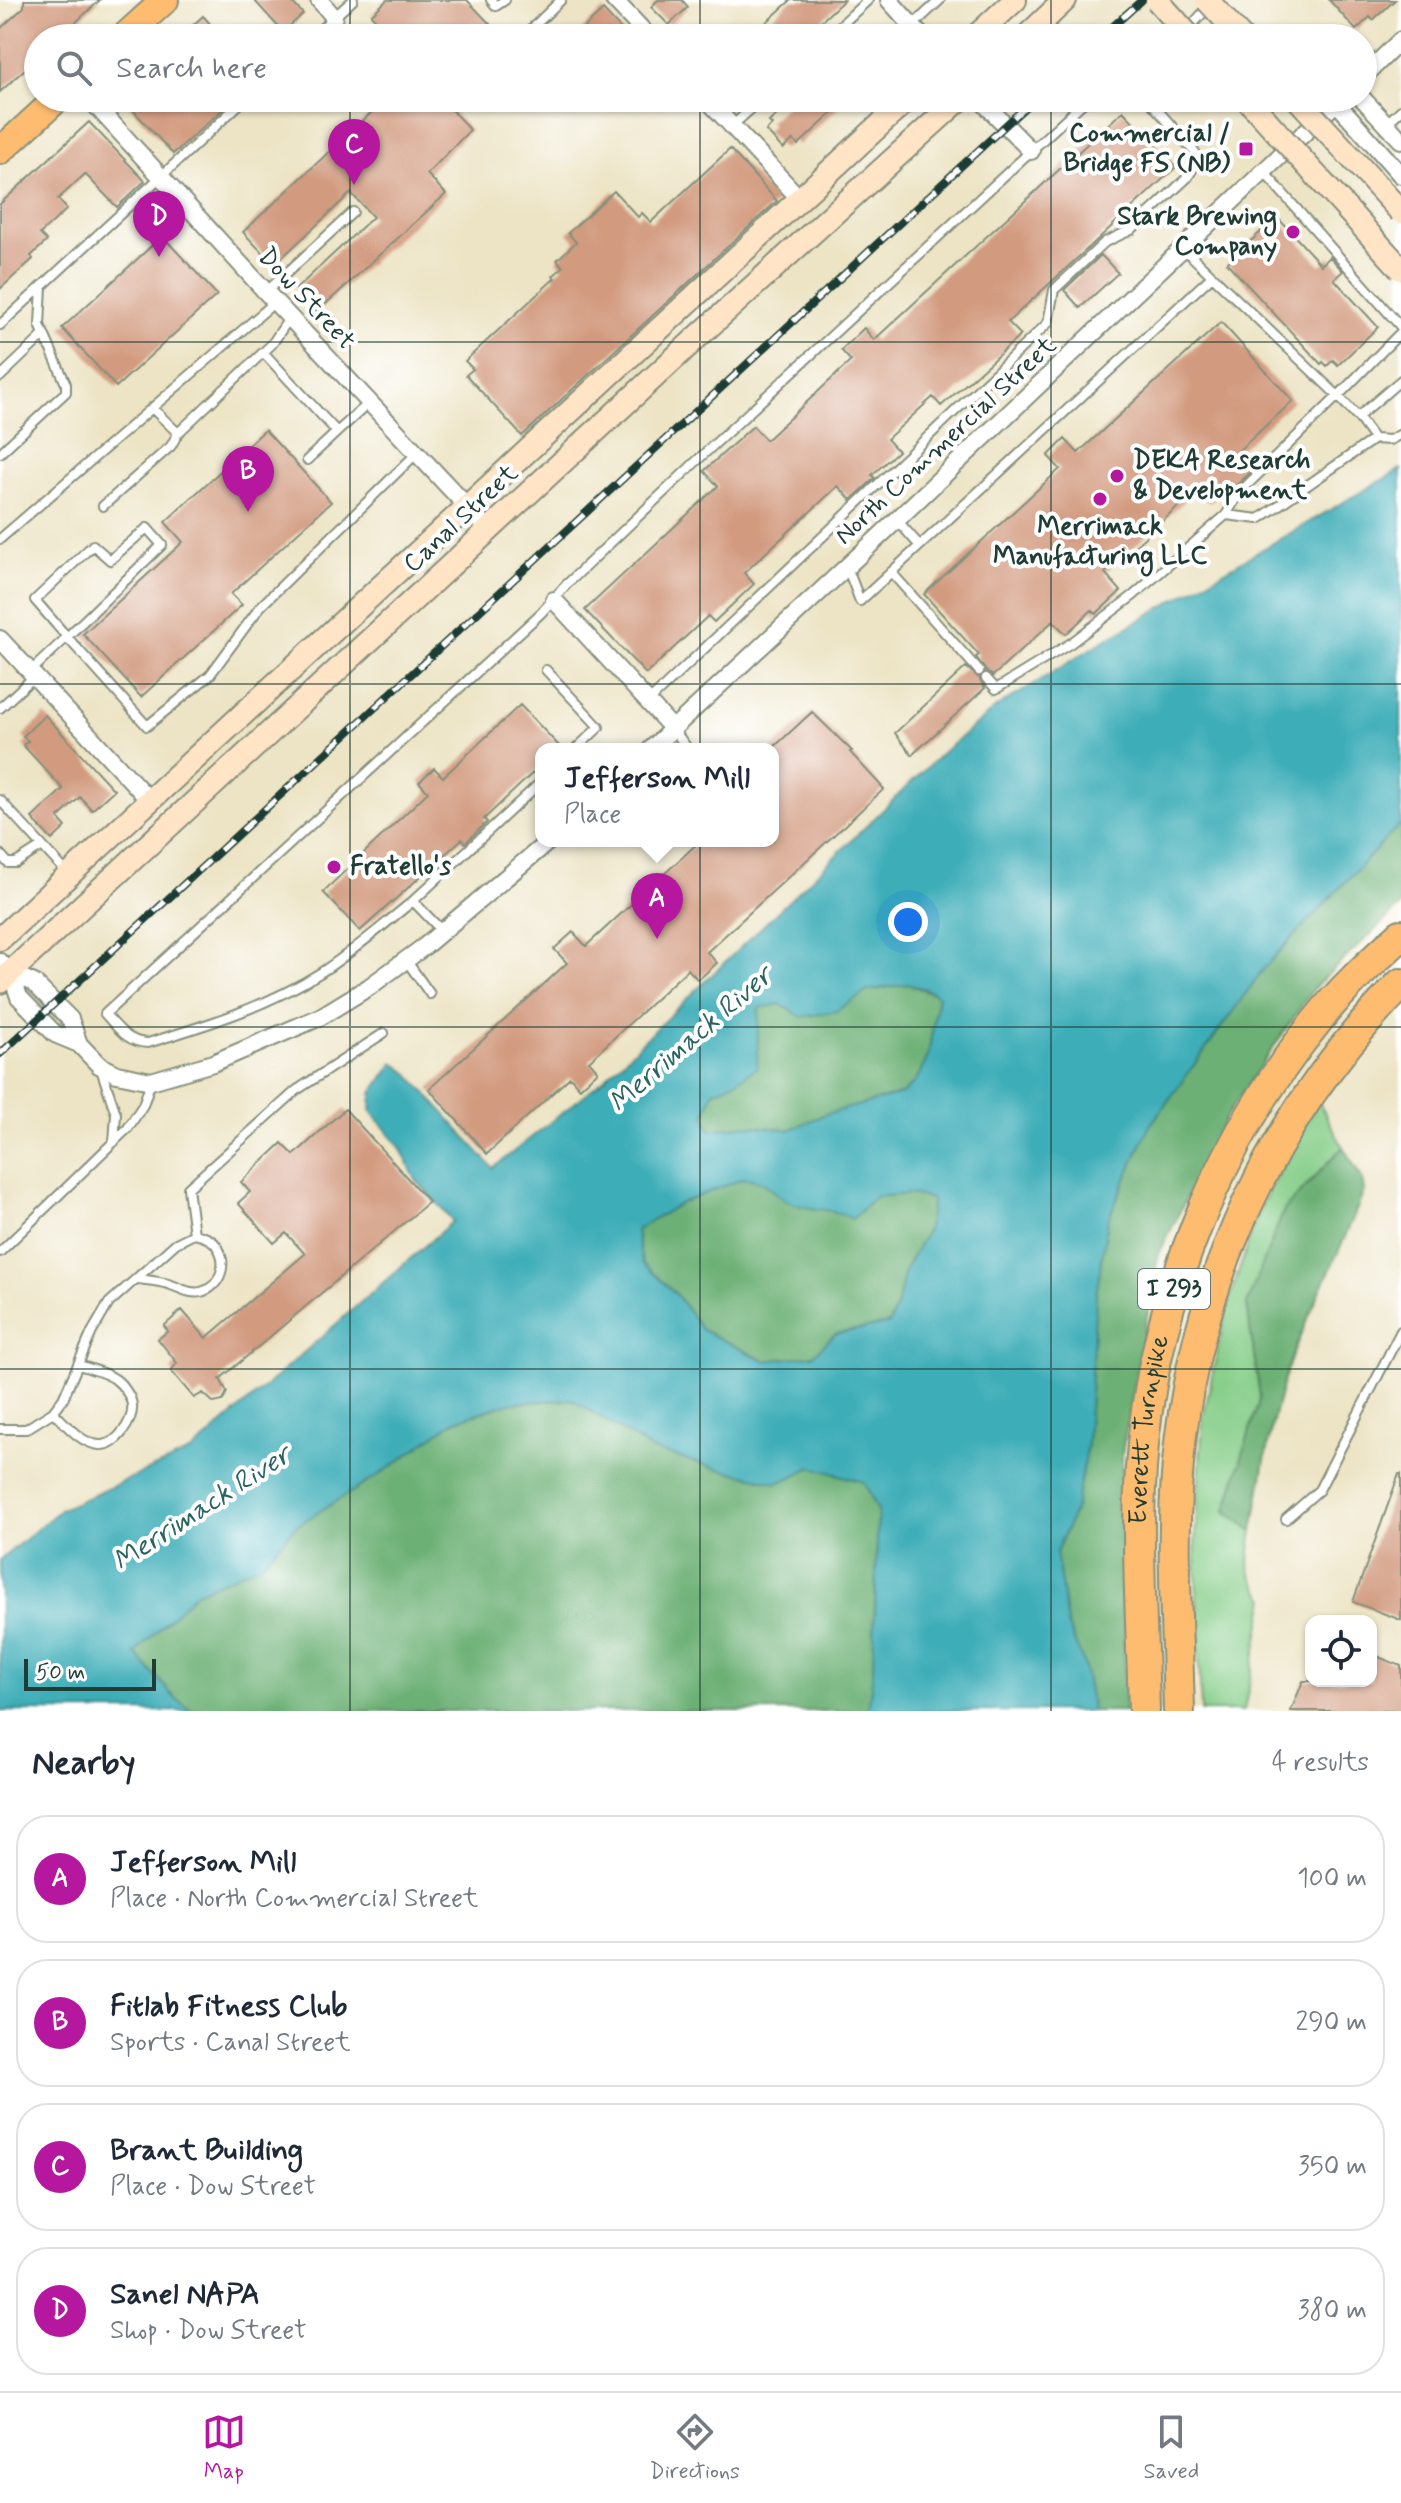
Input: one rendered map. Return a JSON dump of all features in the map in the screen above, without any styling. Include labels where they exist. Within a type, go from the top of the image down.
[{"type":"highway","name":"Everett Turnpike","points":[[1144,1711],[1139,1529],[1141,1467],[1147,1406],[1175,1286],[1195,1227],[1221,1172],[1267,1091],[1321,1016],[1363,970],[1401,935]]},
{"type":"highway","name":"Everett Turnpike","points":[[1179,1711],[1175,1546],[1178,1462],[1189,1380],[1209,1300],[1238,1222],[1296,1112],[1344,1045],[1401,984]]},
{"type":"main road","points":[[138,24],[165,0]]},
{"type":"main road","points":[[3,141],[40,112]]},
{"type":"street","points":[[319,0],[334,17]]},
{"type":"street","points":[[889,0],[911,24]]},
{"type":"street","points":[[989,24],[1015,0]]},
{"type":"street","points":[[1040,24],[1065,0]]},
{"type":"street","points":[[1157,0],[1178,24]]},
{"type":"street","points":[[1207,0],[1229,24]]},
{"type":"street","points":[[619,2],[638,24]]},
{"type":"street","points":[[1377,63],[1401,40]]},
{"type":"street","name":"Dow Street","points":[[102,112],[490,531]]},
{"type":"street","points":[[719,112],[800,199]]},
{"type":"street","name":"Canal Street","points":[[0,939],[894,112]]},
{"type":"street","name":"Canal Street","points":[[4,972],[946,112]]},
{"type":"street","points":[[993,112],[1031,151]]},
{"type":"street","points":[[1259,112],[1401,269]]},
{"type":"street","points":[[1310,112],[1401,212]]},
{"type":"street","name":"North Commercial Street","points":[[658,743],[1326,112]]},
{"type":"street","points":[[1349,112],[1401,175]]},
{"type":"street","points":[[1374,112],[1401,140]]},
{"type":"street","points":[[554,600],[673,729]]},
{"type":"street","points":[[0,639],[151,802]]},
{"type":"street","points":[[4,972],[34,983],[70,1019],[79,1044],[99,1065],[117,1074],[151,1081],[213,1063],[320,1017],[406,960],[542,847]]},
{"type":"lane","points":[[326,24],[353,0]]},
{"type":"lane","points":[[491,0],[496,6],[505,0]]},
{"type":"lane","points":[[536,24],[561,0]]},
{"type":"lane","points":[[842,24],[868,0]]},
{"type":"lane","points":[[924,24],[940,0]]},
{"type":"lane","points":[[1193,24],[1214,0]]},
{"type":"lane","points":[[1385,125],[1401,110]]},
{"type":"lane","points":[[0,325],[231,112]]},
{"type":"lane","points":[[732,126],[748,112]]},
{"type":"lane","points":[[535,788],[413,901],[322,971],[276,996],[148,1043],[138,1043],[126,1037],[105,1014],[554,600],[704,454],[1073,112]]},
{"type":"lane","points":[[648,702],[1048,323],[1054,290],[1077,267],[1105,242],[1131,230],[1188,177],[1199,157],[1159,112]]},
{"type":"lane","points":[[986,678],[996,689],[1071,643],[1109,614],[1226,515],[1240,492],[1401,330],[1267,168]]},
{"type":"lane","points":[[0,539],[255,319],[271,297],[353,212]]},
{"type":"lane","points":[[1183,248],[1338,396],[1374,439]]},
{"type":"lane","points":[[847,567],[860,601],[1211,277]]},
{"type":"lane","points":[[0,452],[66,392],[66,384],[40,325],[42,286]]},
{"type":"lane","points":[[103,506],[171,446],[178,433],[272,344],[290,317]]},
{"type":"lane","points":[[0,377],[44,335]]},
{"type":"lane","points":[[263,352],[337,432]]},
{"type":"lane","points":[[1358,417],[1401,380]]},
{"type":"lane","points":[[307,460],[370,402]]},
{"type":"lane","points":[[152,408],[178,433]]},
{"type":"lane","points":[[1226,515],[1259,519],[1374,439],[1390,440],[1401,434]]},
{"type":"lane","points":[[0,708],[67,637],[162,545],[147,528],[110,560],[93,545],[35,600],[67,637],[147,726],[210,675],[260,607],[417,452]]},
{"type":"lane","points":[[897,520],[919,545]]},
{"type":"lane","points":[[891,572],[979,671]]},
{"type":"lane","points":[[546,670],[599,727],[582,743]]},
{"type":"lane","points":[[673,729],[684,743]]},
{"type":"lane","points":[[0,800],[69,876]]},
{"type":"lane","points":[[0,854],[8,863],[16,863],[41,847]]},
{"type":"lane","points":[[413,901],[442,932]]},
{"type":"lane","points":[[406,960],[430,994]]},
{"type":"lane","points":[[194,1234],[188,1188],[297,1090],[384,1033]]},
{"type":"lane","points":[[99,1065],[116,1114],[114,1143]]},
{"type":"lane","points":[[0,1252],[128,1128],[142,1107],[151,1081]]},
{"type":"lane","points":[[0,1429],[26,1429],[53,1412],[63,1399],[92,1332],[109,1303],[176,1243],[194,1234],[209,1239],[222,1257],[223,1268],[212,1287],[192,1292],[165,1283],[138,1279]]},
{"type":"lane","points":[[1286,1519],[1319,1490],[1401,1331]]},
{"type":"lane","points":[[53,1412],[82,1440],[97,1445],[106,1445],[128,1424],[132,1404],[126,1391],[115,1379],[79,1365]]},
{"type":"green space","points":[[1401,823],[1401,905],[1314,988],[1227,1115],[1158,1256],[1122,1453],[1125,1711],[1092,1711],[1084,1664],[1067,1624],[1056,1552],[1075,1509],[1087,1443],[1096,1294],[1108,1219],[1149,1127],[1265,967]]},
{"type":"green space","points":[[907,984],[938,995],[928,1057],[916,1081],[902,1094],[826,1114],[789,1130],[746,1125],[711,1130],[705,1116],[713,1092],[757,1067],[758,1008],[780,1004],[836,1011],[867,991]]},
{"type":"green space","points":[[1318,1101],[1343,1147],[1284,1210],[1247,1304],[1260,1397],[1226,1511],[1253,1531],[1249,1567],[1266,1598],[1244,1711],[1201,1711],[1195,1541],[1203,1419],[1227,1306],[1261,1206]]},
{"type":"green space","points":[[1343,1147],[1362,1178],[1364,1191],[1285,1377],[1268,1442],[1253,1531],[1226,1511],[1260,1397],[1247,1304],[1284,1210]]},
{"type":"green space","points":[[745,1178],[767,1182],[785,1200],[841,1212],[875,1197],[910,1194],[932,1199],[928,1228],[905,1270],[898,1303],[889,1324],[835,1334],[814,1355],[766,1361],[702,1330],[676,1294],[642,1263],[636,1230],[683,1202]]},
{"type":"green space","points":[[572,1399],[653,1450],[715,1468],[778,1483],[812,1467],[864,1482],[878,1510],[873,1671],[868,1711],[192,1711],[175,1698],[135,1653],[196,1592],[261,1563],[296,1526],[382,1473],[456,1420],[510,1403]]},
{"type":"water","name":"Merrimack River","points":[[1401,469],[1401,823],[1265,967],[1149,1127],[1108,1219],[1096,1294],[1087,1443],[1075,1509],[1056,1552],[1067,1624],[1084,1664],[1092,1711],[868,1711],[873,1671],[878,1510],[864,1482],[812,1467],[778,1483],[715,1468],[653,1450],[572,1399],[510,1403],[456,1420],[382,1473],[296,1526],[261,1564],[196,1592],[135,1653],[175,1698],[192,1711],[0,1711],[0,1560],[61,1509],[192,1451],[453,1221],[416,1180],[400,1147],[371,1111],[372,1093],[394,1063],[408,1073],[493,1168],[602,1081],[944,751],[997,707],[1100,643]],"holes":[[[907,984],[938,996],[928,1057],[916,1081],[902,1094],[826,1114],[789,1130],[746,1125],[711,1130],[705,1116],[713,1092],[757,1067],[759,1008],[780,1004],[802,1017],[836,1011],[868,991]],[[745,1178],[764,1183],[792,1203],[836,1212],[852,1219],[875,1197],[910,1194],[932,1199],[928,1228],[905,1270],[898,1303],[889,1324],[835,1334],[813,1355],[765,1361],[702,1330],[676,1294],[642,1263],[636,1230],[683,1202]]]},
{"type":"building","points":[[24,0],[100,0],[74,24],[24,24],[24,70],[0,92],[0,29],[24,7]]},
{"type":"building","points":[[254,0],[290,0],[303,14],[292,24],[276,24]]},
{"type":"building","points":[[387,0],[467,0],[490,24],[380,24],[371,15]]},
{"type":"building","points":[[658,0],[682,0],[688,7],[668,24],[651,7]]},
{"type":"building","points":[[791,0],[844,0],[818,24],[764,24]]},
{"type":"building","points":[[1329,0],[1395,0],[1373,20],[1370,17],[1362,24],[1351,24]]},
{"type":"building","points":[[603,10],[616,24],[588,24]]},
{"type":"building","points":[[203,16],[210,24],[194,24]]},
{"type":"building","points":[[135,112],[220,112],[173,154]]},
{"type":"building","points":[[372,112],[454,112],[470,130],[427,174],[446,194],[317,312],[296,289],[373,217],[351,193],[274,265],[243,232]]},
{"type":"building","points":[[780,112],[834,112],[798,145],[793,140],[783,149],[766,131],[772,125],[769,122]]},
{"type":"building","points":[[1122,112],[1176,167],[1008,322],[1021,335],[941,406],[933,397],[887,439],[898,451],[872,475],[875,478],[851,500],[838,486],[744,573],[754,584],[714,622],[708,616],[646,674],[585,610],[718,486],[704,471],[753,426],[766,440],[851,361],[841,350],[864,328],[874,340]]},
{"type":"building","points":[[89,122],[145,181],[117,207],[85,174],[58,199],[67,209],[40,234],[47,241],[31,256],[33,259],[0,289],[0,204]]},
{"type":"building","points":[[730,149],[777,201],[522,436],[466,375],[473,369],[465,361],[555,278],[553,276],[563,267],[557,260],[576,242],[568,233],[614,191],[638,217],[642,213],[651,222]]},
{"type":"building","points":[[1277,217],[1321,265],[1330,257],[1343,271],[1334,279],[1378,327],[1338,365],[1333,360],[1327,366],[1323,362],[1321,364],[1227,263]]},
{"type":"building","points":[[163,239],[217,295],[116,387],[62,328],[157,241]]},
{"type":"building","points":[[1101,255],[1118,273],[1080,308],[1064,290]]},
{"type":"building","points":[[1221,322],[1293,401],[1236,453],[1252,471],[1227,494],[1223,490],[1209,503],[1197,490],[1105,573],[1121,591],[1096,614],[1092,610],[1066,634],[1053,621],[993,676],[976,657],[979,655],[924,594],[1060,469],[1048,456],[1065,439],[1078,453]]},
{"type":"building","points":[[265,430],[331,502],[231,594],[242,605],[141,697],[83,634],[183,542],[165,522]]},
{"type":"building","points":[[966,667],[985,688],[912,755],[895,733]]},
{"type":"building","points":[[520,705],[556,743],[535,743],[535,771],[484,819],[487,822],[465,843],[462,839],[360,931],[323,892],[428,792],[419,782],[434,768],[443,777]]},
{"type":"building","points":[[812,712],[852,751],[884,789],[707,952],[717,963],[698,980],[688,969],[589,1061],[598,1071],[580,1088],[570,1077],[487,1154],[429,1089],[567,963],[554,949],[573,932],[586,946],[693,847],[779,847],[778,743]]},
{"type":"building","points":[[45,715],[114,790],[92,810],[80,797],[58,818],[66,827],[52,840],[32,818],[63,789],[23,745],[28,741],[23,736]]},
{"type":"building","points":[[345,1109],[429,1202],[220,1379],[227,1392],[223,1401],[214,1403],[203,1393],[194,1398],[171,1371],[177,1363],[158,1339],[168,1331],[164,1326],[182,1310],[206,1338],[305,1254],[286,1233],[274,1243],[238,1203],[250,1192],[241,1182],[282,1143],[294,1155]]},
{"type":"building","points":[[1401,1474],[1401,1620],[1353,1602]]},
{"type":"building","points":[[1377,1656],[1401,1666],[1401,1711],[1291,1711],[1303,1681],[1305,1687],[1377,1687]]},
{"type":"railway","points":[[1115,24],[1142,0]]},
{"type":"railway","points":[[0,1054],[1020,112]]},
{"type":"place","name":"Commercial / Bridge FS (NB)","points":[[1246,149]]},
{"type":"place","name":"Brant Building","points":[[354,185]]},
{"type":"place","name":"Stark Brewing Company","points":[[1293,232]]},
{"type":"place","name":"Sanel NAPA","points":[[159,257]]},
{"type":"place","name":"DEKA Research & Development","points":[[1117,476]]},
{"type":"place","name":"Merrimack Manufacturing LLC","points":[[1100,499]]},
{"type":"place","name":"Fitlab Fitness Club","points":[[248,512]]},
{"type":"place","name":"Fratello's","points":[[334,867]]},
{"type":"place","name":"Jefferson Mill","points":[[657,939]]}]
